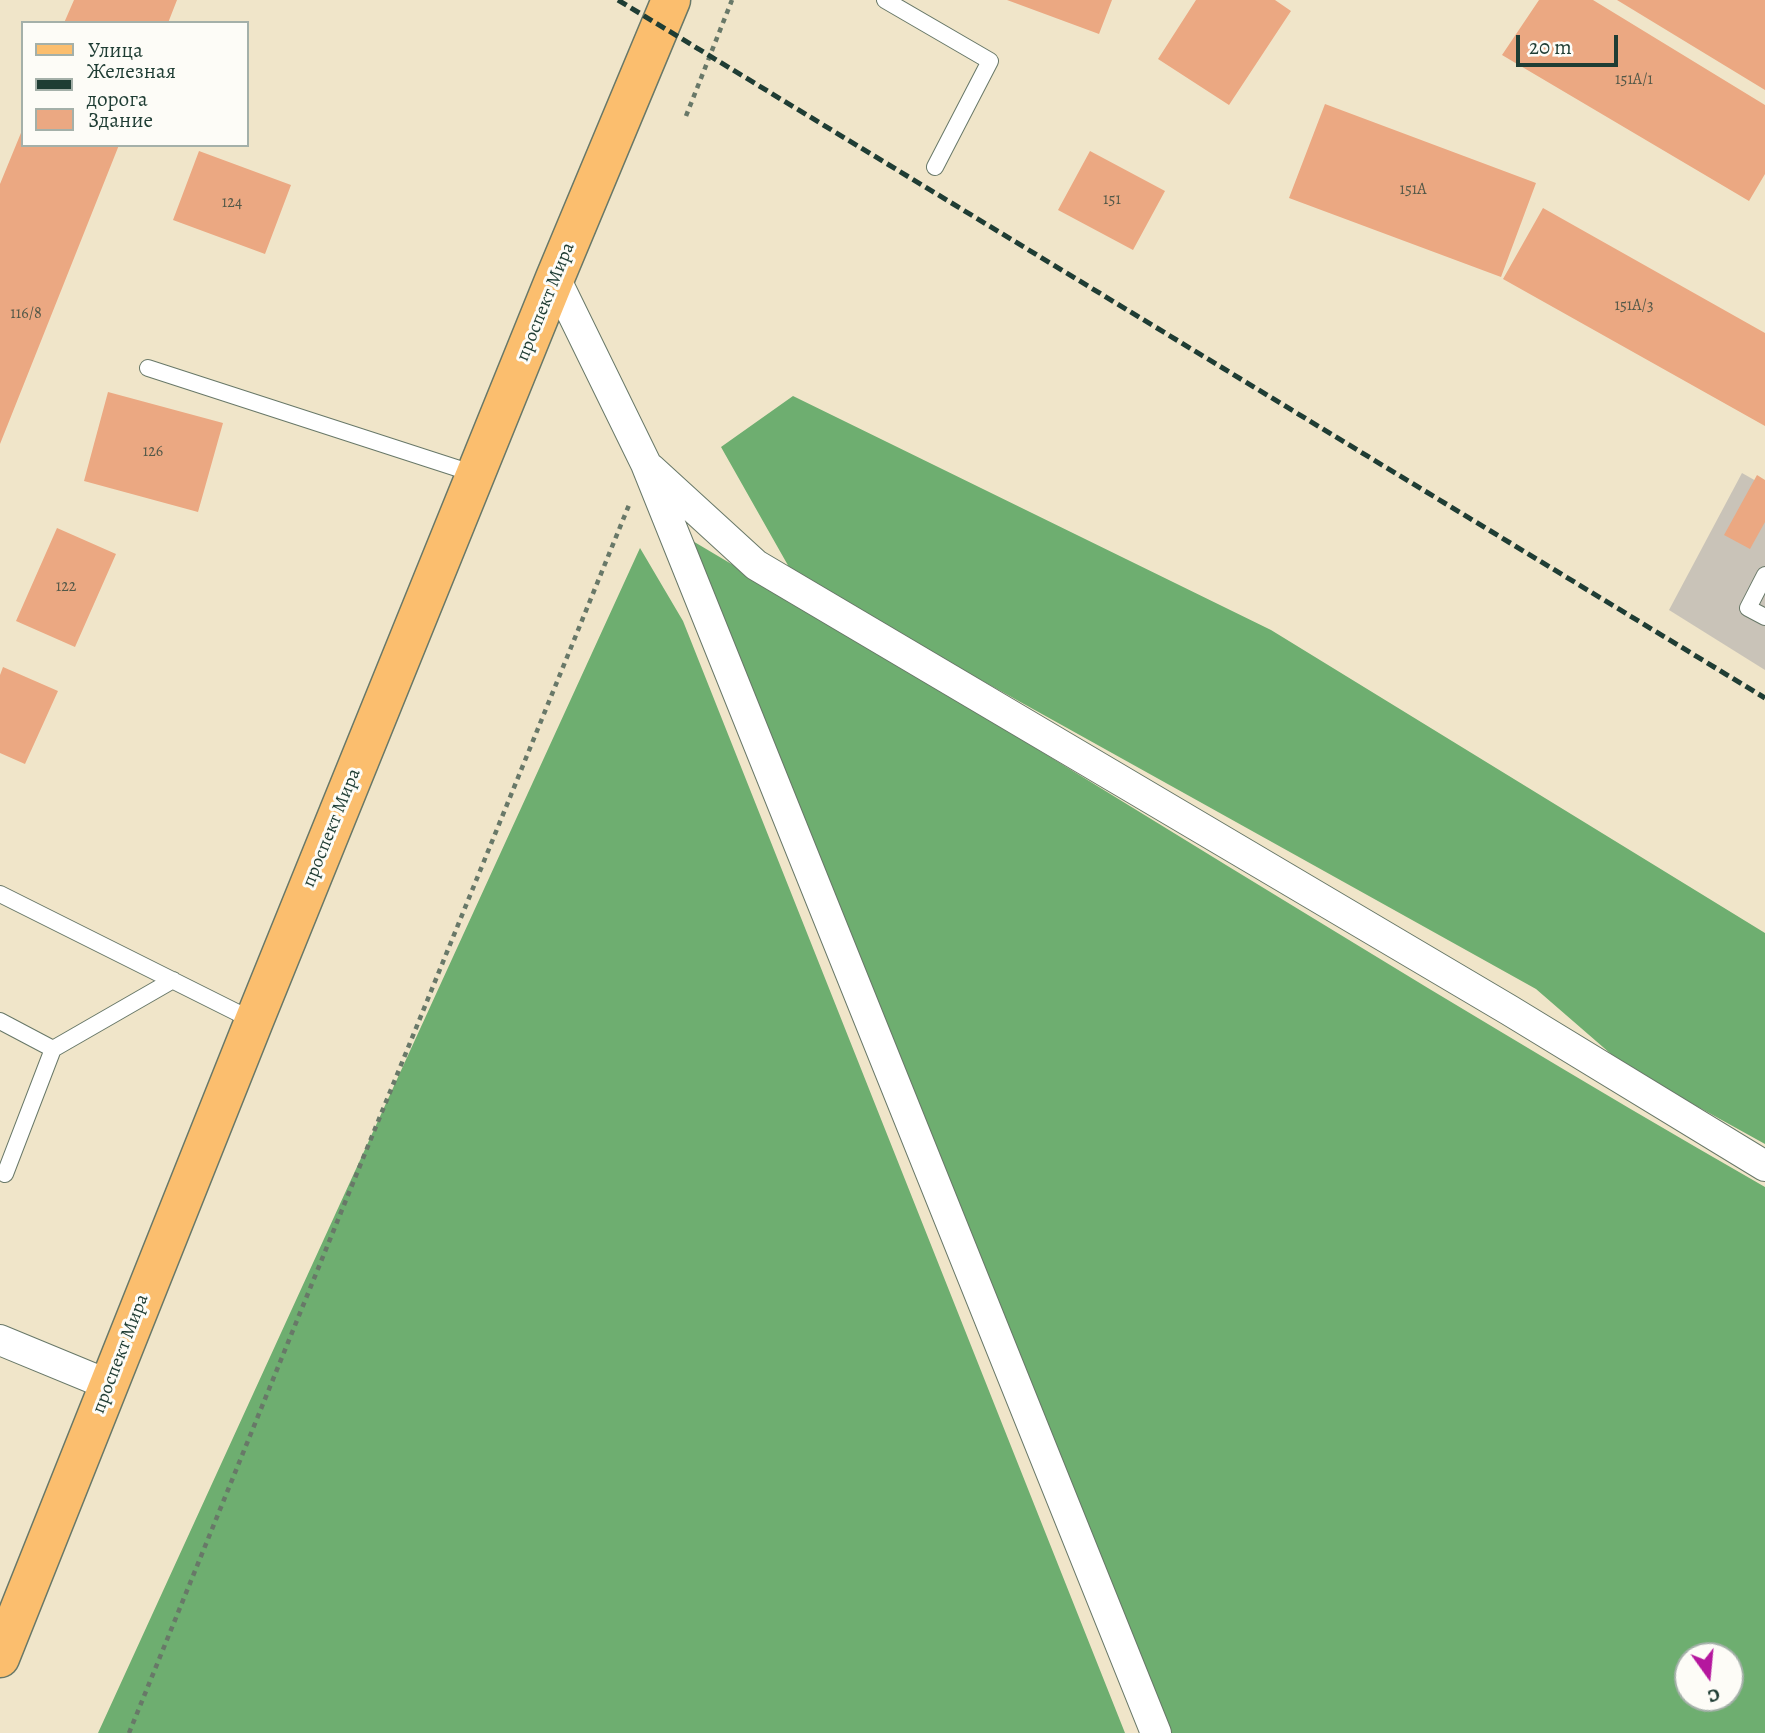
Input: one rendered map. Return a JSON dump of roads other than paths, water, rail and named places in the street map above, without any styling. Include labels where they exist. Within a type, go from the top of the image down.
[{"type":"main road","name":"проспект Мира","points":[[0,1658],[475,474],[671,0]]},
{"type":"street","points":[[555,278],[646,464],[1156,1733]]},
{"type":"street","points":[[646,464],[755,565],[1509,1010],[1765,1166]]},
{"type":"street","points":[[0,1340],[109,1385]]},
{"type":"lane","points":[[885,0],[990,61],[935,167]]},
{"type":"lane","points":[[148,368],[475,474]]},
{"type":"lane","points":[[1765,575],[1748,608],[1765,617]]},
{"type":"lane","points":[[0,894],[254,1021]]},
{"type":"lane","points":[[5,1174],[53,1049],[173,980]]},
{"type":"lane","points":[[0,1021],[53,1049]]},
{"type":"railway","points":[[618,0],[1765,698]]}]
